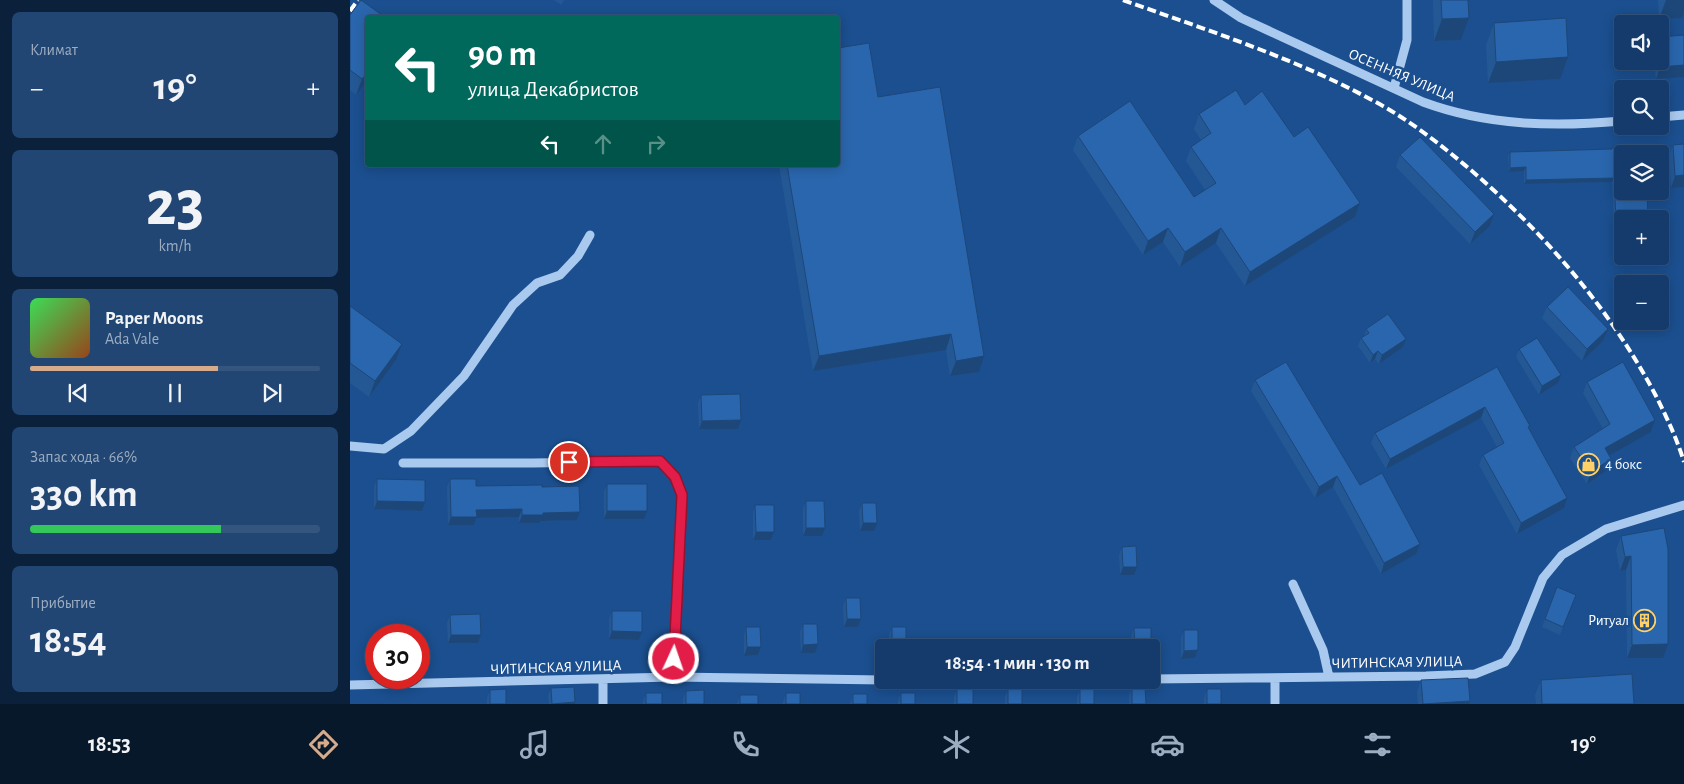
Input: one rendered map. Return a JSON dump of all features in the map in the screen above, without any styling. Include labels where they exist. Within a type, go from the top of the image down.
[{"type":"street","name":"ОСЕННЯЯ УЛИЦА","points":[[1214,0],[1241,18],[1423,102],[1450,112],[1499,121],[1536,125],[1614,122]]},
{"type":"street","points":[[1394,88],[1407,40],[1407,0]]},
{"type":"street","points":[[1669,116],[1684,115]]},
{"type":"street","points":[[350,446],[384,450],[412,431],[464,376],[513,305],[537,283],[560,275],[578,256],[590,234]]},
{"type":"street","points":[[403,463],[660,461],[675,477],[682,495],[673,677]]},
{"type":"street","name":"ЧИТИНСКАЯ УЛИЦА","points":[[1160,679],[1475,674],[1505,662],[1515,647],[1543,578],[1562,556],[1606,529],[1684,505]]},
{"type":"street","points":[[1293,584],[1323,650],[1329,676]]},
{"type":"street","name":"ЧИТИНСКАЯ УЛИЦА","points":[[350,686],[673,677],[875,680]]},
{"type":"street","points":[[1275,678],[1275,704]]},
{"type":"street","points":[[603,680],[603,704]]},
{"type":"building","points":[[361,0],[382,15],[365,15],[365,76],[362,79],[350,70],[350,15]]},
{"type":"building","points":[[1441,0],[1468,0],[1469,18],[1442,19]]},
{"type":"building","points":[[1566,18],[1568,57],[1496,62],[1494,23]]},
{"type":"building","points":[[1684,35],[1684,65],[1669,66],[1669,36]]},
{"type":"building","points":[[869,43],[878,97],[940,87],[984,356],[956,361],[951,334],[819,356],[787,167],[840,167],[840,48]]},
{"type":"building","points":[[1236,90],[1245,105],[1262,91],[1294,137],[1308,127],[1360,203],[1250,272],[1221,228],[1185,252],[1168,228],[1148,241],[1078,136],[1130,101],[1194,197],[1216,183],[1191,147],[1211,133],[1199,114]]},
{"type":"building","points":[[1420,137],[1494,214],[1475,232],[1400,155]]},
{"type":"building","points":[[1684,144],[1684,175],[1675,176],[1673,145]]},
{"type":"building","points":[[1614,148],[1614,178],[1526,180],[1526,167],[1510,168],[1510,152]]},
{"type":"building","points":[[1615,200],[1647,200],[1648,210],[1616,210]]},
{"type":"building","points":[[1568,287],[1608,329],[1587,349],[1547,307]]},
{"type":"building","points":[[350,306],[402,344],[375,381],[350,363]]},
{"type":"building","points":[[1388,314],[1406,339],[1382,355],[1378,351],[1373,355],[1361,338],[1369,333],[1366,329]]},
{"type":"building","points":[[1537,338],[1561,375],[1542,386],[1519,349]]},
{"type":"building","points":[[1286,362],[1360,485],[1382,473],[1420,544],[1384,563],[1337,476],[1319,487],[1255,380]]},
{"type":"building","points":[[1623,362],[1655,420],[1605,448],[1611,459],[1591,472],[1574,447],[1610,424],[1587,382]]},
{"type":"building","points":[[1497,367],[1567,498],[1521,523],[1483,455],[1504,443],[1485,407],[1390,459],[1375,433]]},
{"type":"building","points":[[740,394],[741,420],[702,421],[701,395]]},
{"type":"building","points":[[377,479],[425,480],[425,502],[377,501]]},
{"type":"building","points":[[450,479],[476,479],[476,486],[579,486],[580,512],[522,515],[522,509],[476,510],[477,517],[451,517]]},
{"type":"building","points":[[607,484],[647,484],[647,511],[607,511]]},
{"type":"building","points":[[806,501],[824,501],[825,528],[806,528]]},
{"type":"building","points":[[862,503],[876,503],[877,523],[863,523]]},
{"type":"building","points":[[755,505],[774,505],[774,532],[756,532]]},
{"type":"building","points":[[1664,528],[1668,549],[1668,644],[1632,645],[1631,556],[1625,557],[1621,536]]},
{"type":"building","points":[[1136,546],[1137,567],[1123,567],[1122,547]]},
{"type":"building","points":[[1557,587],[1576,595],[1563,627],[1545,619]]},
{"type":"building","points":[[846,598],[860,598],[861,619],[847,619]]},
{"type":"building","points":[[612,611],[642,611],[642,632],[612,631]]},
{"type":"building","points":[[480,614],[481,635],[451,635],[450,615]]},
{"type":"building","points":[[803,624],[817,624],[818,644],[803,645]]},
{"type":"building","points":[[746,627],[760,627],[761,647],[747,647]]},
{"type":"building","points":[[892,627],[906,627],[906,639],[892,639]]},
{"type":"building","points":[[1134,628],[1151,628],[1151,639],[1135,639]]},
{"type":"building","points":[[1184,630],[1198,630],[1198,650],[1184,651]]},
{"type":"building","points":[[1632,674],[1634,704],[1542,704],[1541,680]]},
{"type":"building","points":[[1468,678],[1470,701],[1423,704],[1421,680]]},
{"type":"building","points":[[574,687],[575,702],[552,704],[551,688]]},
{"type":"building","points":[[506,689],[506,704],[490,704],[490,690]]},
{"type":"building","points":[[957,689],[973,689],[973,704],[957,704]]},
{"type":"building","points":[[1008,689],[1022,689],[1022,704],[1008,704]]},
{"type":"building","points":[[1080,689],[1094,689],[1094,704],[1080,704]]},
{"type":"building","points":[[1132,689],[1145,689],[1146,704],[1132,704]]},
{"type":"building","points":[[1207,689],[1221,689],[1221,704],[1207,704]]},
{"type":"building","points":[[704,690],[704,704],[686,704],[686,691]]},
{"type":"building","points":[[646,693],[662,693],[662,704],[646,704]]},
{"type":"building","points":[[786,693],[800,693],[800,704],[786,704]]},
{"type":"building","points":[[901,693],[915,693],[915,704],[901,704]]},
{"type":"building","points":[[853,694],[867,694],[867,704],[853,704]]},
{"type":"building","points":[[740,695],[758,695],[758,704],[740,704]]},
{"type":"railway","points":[[350,11],[358,0]]},
{"type":"railway","points":[[1123,0],[1248,45],[1340,84],[1397,114],[1460,161],[1499,195],[1550,247],[1619,333],[1656,396],[1672,429],[1684,462]]},
{"type":"place","name":"4 бокс","points":[[1589,464]]},
{"type":"place","name":"Ритуал","points":[[1645,620]]},
{"type":"route","points":[[569,462],[660,461],[675,477],[682,495],[674,659]]}]
